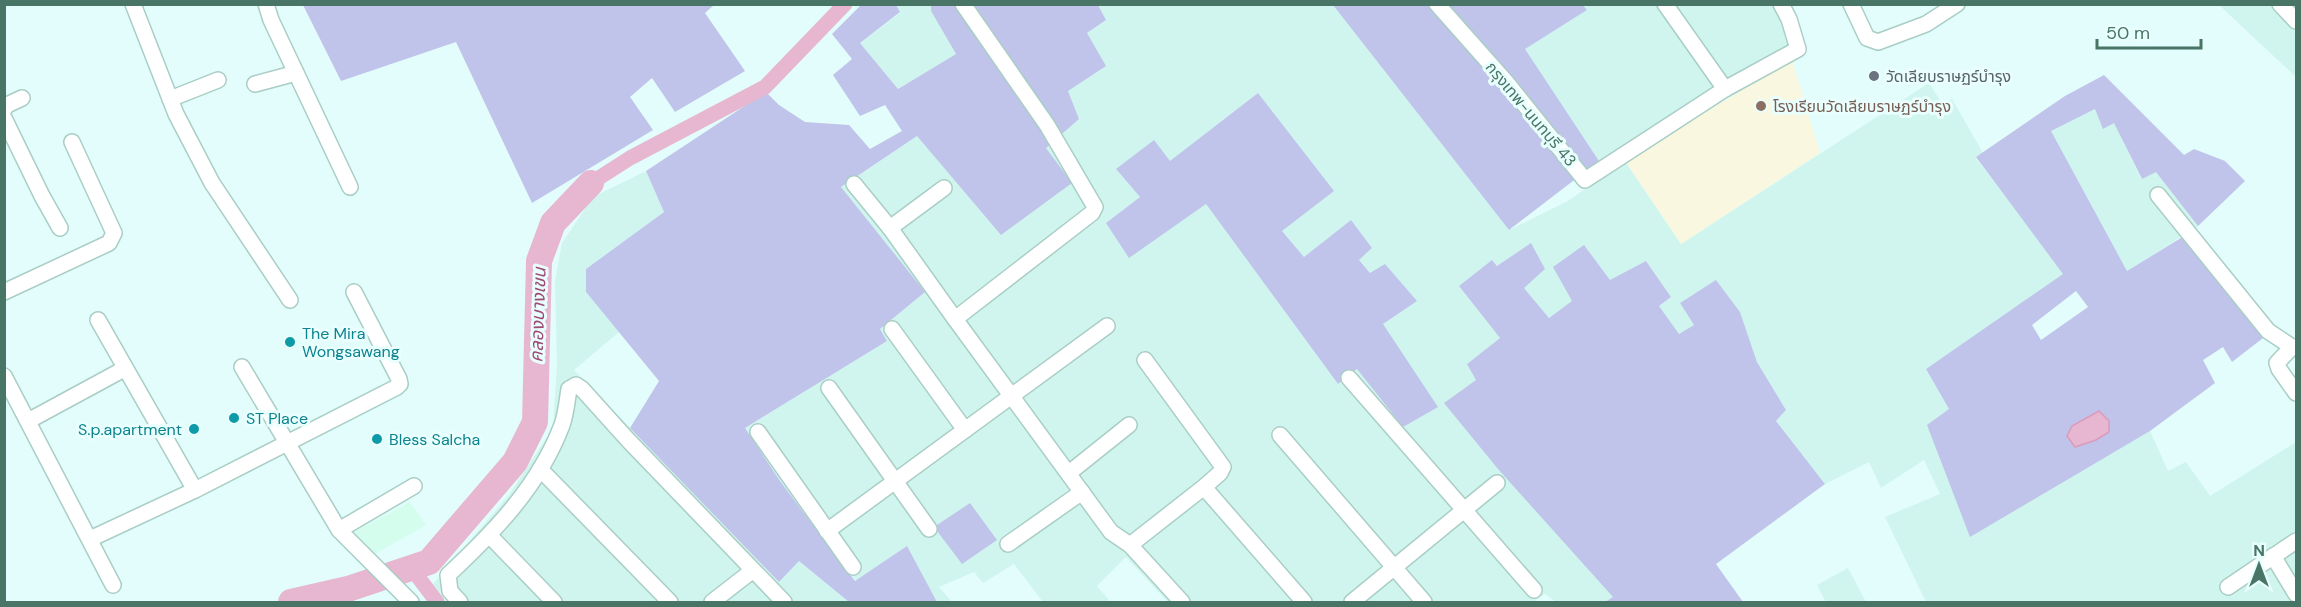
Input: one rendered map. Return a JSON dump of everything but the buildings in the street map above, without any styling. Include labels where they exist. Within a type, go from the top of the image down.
[{"type":"street","points":[[133,4],[176,114],[212,183],[290,300]]},
{"type":"street","points":[[266,4],[271,20],[350,187]]},
{"type":"street","points":[[954,319],[1092,213],[1095,207],[1047,125],[963,4]]},
{"type":"street","name":"กรุงเทพ-นนทบุรี 43","points":[[1437,4],[1508,83],[1585,180],[1725,89]]},
{"type":"street","points":[[1665,4],[1725,89],[1798,49],[1789,19],[1781,4]]},
{"type":"street","points":[[1851,4],[1867,38],[1878,42],[1926,24],[1957,4]]},
{"type":"street","points":[[2280,4],[2296,21]]},
{"type":"street","points":[[255,84],[296,73]]},
{"type":"street","points":[[170,99],[218,80]]},
{"type":"street","points":[[4,109],[7,105],[22,98]]},
{"type":"street","points":[[4,118],[60,228]]},
{"type":"street","points":[[4,292],[109,243],[114,232],[72,142]]},
{"type":"street","points":[[854,184],[890,228],[1111,532],[1130,545],[1182,603]]},
{"type":"street","points":[[890,228],[944,188]]},
{"type":"street","points":[[2158,195],[2268,331],[2294,347],[2277,363],[2296,393]]},
{"type":"street","points":[[90,539],[195,490],[397,387],[400,384],[354,292]]},
{"type":"street","points":[[98,320],[195,490]]},
{"type":"street","points":[[827,531],[1107,326]]},
{"type":"street","points":[[892,329],[965,430]]},
{"type":"street","points":[[1130,545],[1204,487],[1220,473],[1223,467],[1145,360]]},
{"type":"street","points":[[242,367],[339,530],[411,603]]},
{"type":"street","points":[[28,421],[124,369]]},
{"type":"street","points":[[4,376],[113,585]]},
{"type":"street","points":[[1349,378],[1534,590]]},
{"type":"street","points":[[460,603],[450,591],[448,575],[490,536],[531,485],[563,424],[569,389],[576,386],[582,389],[784,603]]},
{"type":"street","points":[[830,388],[929,528]]},
{"type":"street","points":[[1069,473],[1129,425]]},
{"type":"street","points":[[758,432],[853,567]]},
{"type":"street","points":[[1280,435],[1424,603]]},
{"type":"street","points":[[540,469],[670,603]]},
{"type":"street","points":[[1352,603],[1497,483]]},
{"type":"street","points":[[339,530],[414,486]]},
{"type":"street","points":[[1008,544],[1082,492]]},
{"type":"street","points":[[1209,493],[1304,603]]},
{"type":"street","points":[[490,536],[554,603]]},
{"type":"street","points":[[2228,587],[2296,541]]},
{"type":"street","points":[[2273,556],[2296,594]]},
{"type":"street","points":[[712,603],[752,571]]},
{"type":"shaded area","points":[[1583,4],[1787,5],[1800,29],[1803,43],[1788,48],[1652,127],[1599,161],[1524,49],[1587,10]]},
{"type":"shaded area","points":[[303,5],[714,5],[705,13],[745,71],[675,112],[652,78],[630,97],[653,130],[532,203],[456,42],[341,81]]},
{"type":"shaded area","points":[[861,5],[896,5],[900,12],[860,43],[898,89],[956,54],[931,11],[931,5],[1098,5],[1106,20],[1087,33],[1106,66],[1068,91],[1079,119],[1046,148],[1072,183],[1001,235],[917,136],[841,187],[925,292],[880,329],[887,341],[745,428],[780,481],[855,581],[907,546],[937,602],[849,602],[799,561],[779,582],[630,428],[659,381],[586,292],[586,269],[664,212],[646,171],[766,92],[779,105],[805,122],[849,125],[870,149],[902,131],[885,105],[860,116],[833,75],[852,59],[832,34]]},
{"type":"shaded area","points":[[896,5],[931,5],[931,11],[956,54],[898,89],[860,43],[900,13]]},
{"type":"shaded area","points":[[1098,5],[1333,5],[1509,230],[1568,201],[1625,161],[1681,244],[1929,83],[1943,105],[1952,99],[1983,153],[1976,158],[2064,274],[1926,369],[1949,409],[1970,536],[2150,431],[2168,471],[2186,462],[2210,496],[2296,442],[2296,602],[1926,602],[1885,517],[1940,494],[1924,460],[1881,488],[1869,462],[1825,484],[1776,421],[1786,410],[1757,362],[1740,312],[1716,281],[1680,303],[1694,325],[1679,335],[1659,306],[1671,297],[1646,261],[1572,302],[1549,318],[1524,288],[1492,261],[1459,286],[1500,338],[1467,364],[1613,597],[1605,602],[1556,602],[1545,594],[1533,602],[1168,602],[1126,557],[1097,586],[1109,600],[1107,602],[1043,602],[1014,564],[983,583],[974,572],[939,587],[952,602],[937,602],[907,547],[856,581],[780,481],[745,428],[887,341],[880,329],[924,292],[840,188],[917,136],[1045,148],[1079,119],[1068,91],[1087,33],[1106,20]],"holes":[[[1258,93],[1281,230],[1304,257],[1351,220],[1372,248],[1359,260],[1370,273],[1416,301],[1382,324],[1357,369],[1338,384],[1206,204],[1106,223],[1140,197],[1116,169],[1170,162]]]},
{"type":"shaded area","points":[[1333,5],[1583,5],[1587,10],[1525,49],[1599,161],[1509,230]]},
{"type":"shaded area","points":[[2219,5],[2296,5],[2296,77]]},
{"type":"shaded area","name":"โรงเรียนวัดเลียบราษฏร์บำรุง","points":[[1792,60],[1820,153],[1681,244],[1625,161]]},
{"type":"shaded area","points":[[2104,75],[2184,155],[2194,149],[2225,161],[2245,181],[2198,226],[2156,172],[2142,179],[2114,123],[2103,129],[2095,109],[2051,131],[2127,271],[2184,236],[2263,338],[2232,362],[2223,347],[2203,360],[2215,383],[2150,431],[1970,537],[1927,425],[1949,409],[1926,369],[2063,274],[1976,157],[2065,96]],"holes":[[[2076,291],[2088,307],[2041,340],[2032,325]]]},
{"type":"shaded area","points":[[1258,93],[1334,191],[1282,231],[1304,257],[1351,220],[1372,248],[1359,260],[1370,273],[1385,264],[1417,301],[1383,324],[1438,407],[1403,427],[1357,369],[1338,384],[1206,204],[1129,258],[1106,223],[1140,197],[1116,169],[1154,140],[1170,161]]},
{"type":"shaded area","points":[[2095,109],[2114,122],[2141,179],[2156,171],[2198,226],[2127,271],[2050,131]]},
{"type":"shaded area","points":[[646,171],[664,212],[586,269],[586,292],[619,332],[574,370],[779,581],[799,561],[849,602],[448,602],[433,584],[509,495],[553,428],[557,365],[555,281],[562,243],[593,197]]},
{"type":"shaded area","points":[[1531,243],[1545,269],[1524,288],[1549,318],[1572,301],[1553,267],[1584,245],[1610,280],[1646,261],[1671,297],[1659,306],[1679,334],[1694,325],[1680,303],[1716,280],[1740,312],[1757,362],[1786,410],[1776,421],[1825,484],[1716,564],[1743,602],[1605,602],[1613,597],[1498,469],[1444,403],[1476,380],[1467,364],[1500,338],[1459,286],[1492,260],[1497,266]]},
{"type":"shaded area","points":[[2099,411],[2109,421],[2109,432],[2096,440],[2075,447],[2067,436],[2072,426]]},
{"type":"shaded area","points":[[410,502],[426,525],[375,554],[354,532]]},
{"type":"shaded area","points":[[970,503],[997,540],[962,564],[934,527]]},
{"type":"shaded area","points":[[1848,568],[1866,602],[1826,602],[1817,585]]},
{"type":"waterway","name":"คลองบางเขน","points":[[591,183],[630,158],[765,87],[845,4]]},
{"type":"waterway","name":"คลองบางเขน","points":[[291,602],[348,589],[429,562],[515,462],[535,422],[539,261],[553,223],[591,183]]},
{"type":"waterway","points":[[412,569],[437,602]]},
{"type":"place","name":"วัดเลียบราษฏร์บำรุง","points":[[1874,76]]},
{"type":"place","name":"โรงเรียนวัดเลียบราษฏร์บำรุง","points":[[1761,106]]},
{"type":"place","name":"The Mira Wongsawang","points":[[290,342]]},
{"type":"place","name":"ST Place","points":[[234,418]]},
{"type":"place","name":"S.p.apartment","points":[[194,429]]},
{"type":"place","name":"Bless Salcha","points":[[377,439]]}]
